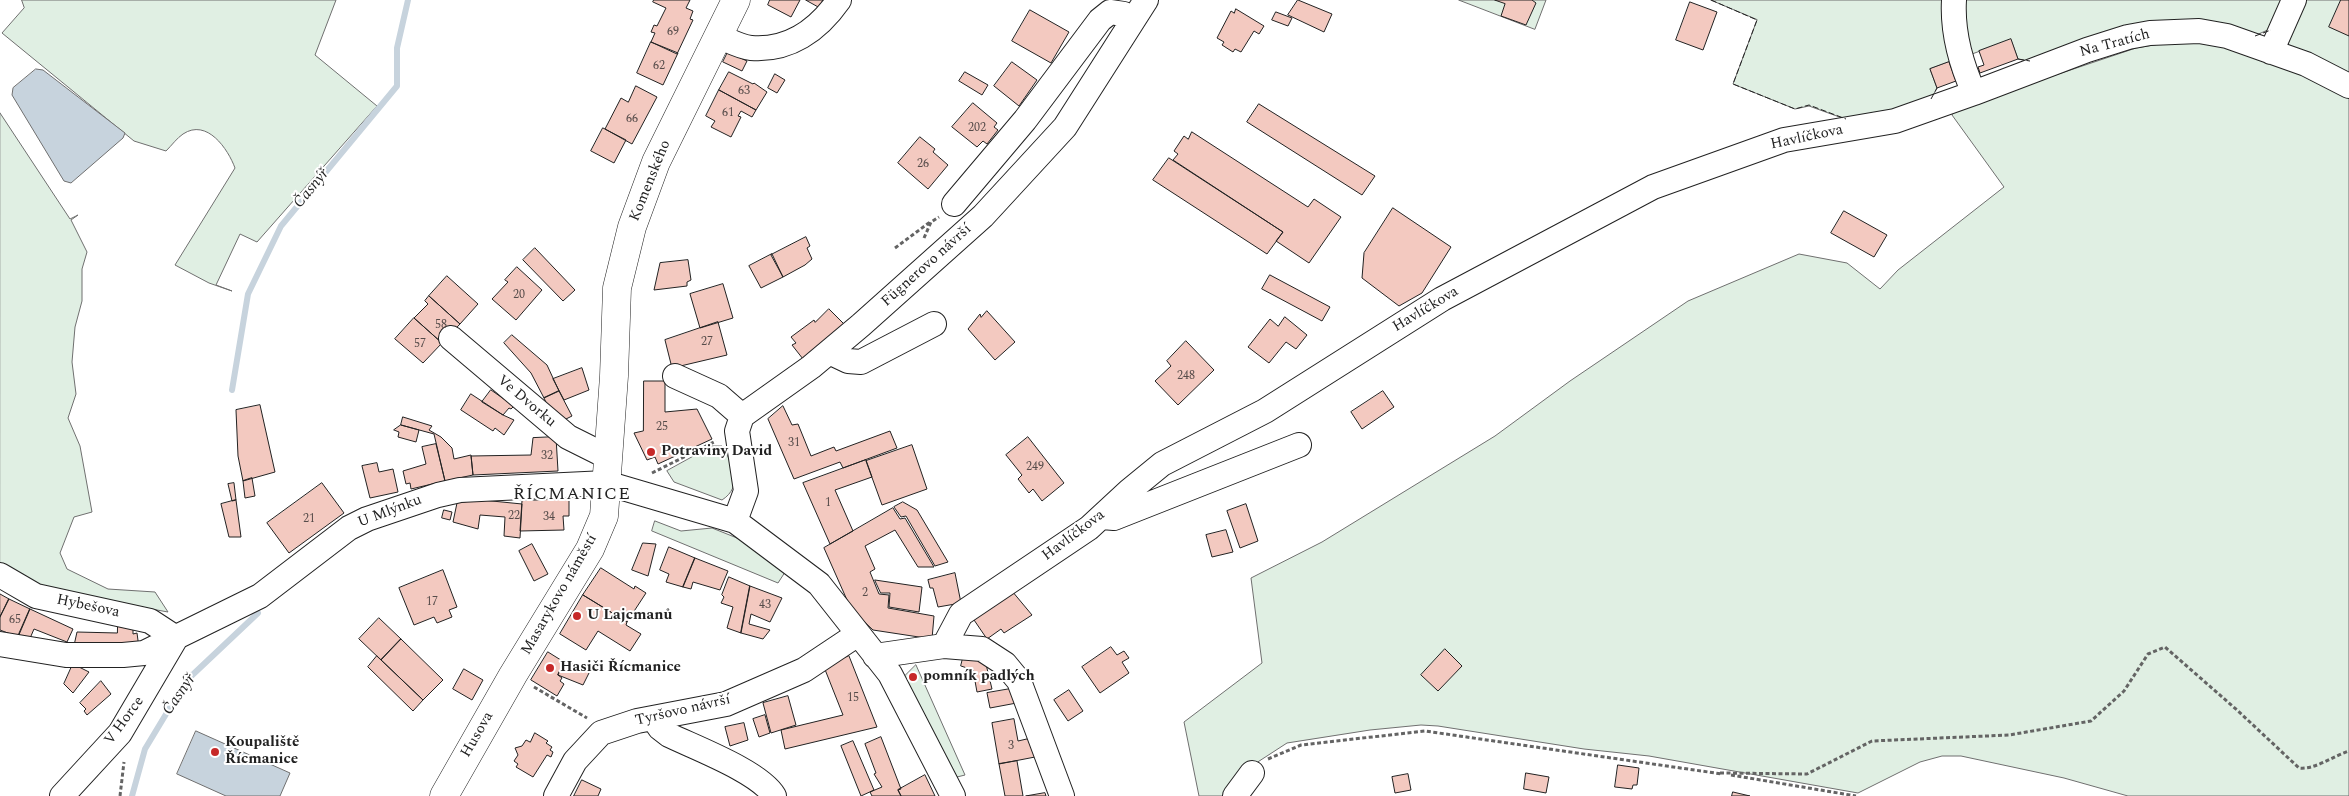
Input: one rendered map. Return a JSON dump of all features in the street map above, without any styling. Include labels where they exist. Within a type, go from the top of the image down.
[{"type":"main road","name":"Komenského","points":[[614,376],[617,288],[632,227],[656,162],[736,0]]},
{"type":"main road","name":"Masarykovo náměstí","points":[[513,675],[590,549],[604,516],[614,376]]},
{"type":"main road","name":"Husova","points":[[444,796],[513,675]]},
{"type":"street","points":[[718,36],[750,48],[781,46],[804,37],[831,11],[839,0]]},
{"type":"street","points":[[1954,0],[1956,36],[1961,60],[1974,93]]},
{"type":"street","points":[[2271,52],[2294,0]]},
{"type":"street","points":[[954,204],[1025,120],[1100,20],[1110,12],[1124,14],[1142,6]]},
{"type":"street","name":"Fügnerovo návrší","points":[[739,423],[829,352],[983,216],[1065,126],[1142,6]]},
{"type":"street","name":"Na Tratích","points":[[1974,93],[2087,50],[2128,37],[2150,33],[2199,31],[2227,36],[2306,64],[2349,86]]},
{"type":"street","name":"Havlíčkova","points":[[944,646],[960,614],[1089,528],[1128,491],[1162,464],[1265,411],[1442,299],[1654,187],[1784,140],[1895,121],[1974,93]]},
{"type":"street","points":[[829,352],[848,361],[862,362],[934,324]]},
{"type":"street","name":"Ve Dvorku","points":[[451,338],[607,470]]},
{"type":"street","points":[[675,376],[719,396],[739,423],[746,491],[735,521]]},
{"type":"street","points":[[1101,517],[1114,518],[1299,444]]},
{"type":"street","points":[[607,470],[735,521],[819,584],[890,674],[953,796]]},
{"type":"street","name":"U Mlýnku","points":[[0,644],[66,655],[123,656],[144,653],[260,596],[349,528],[393,509],[460,490],[607,470]]},
{"type":"street","name":"Hybešova","points":[[0,575],[36,596],[150,621],[176,638]]},
{"type":"street","name":"Tyršovo návrší","points":[[556,796],[575,760],[601,733],[637,721],[726,704],[804,670],[858,634]]},
{"type":"street","name":"V Horce","points":[[62,796],[120,732],[176,638]]},
{"type":"street","points":[[875,656],[944,646],[982,649],[1005,664],[1019,681],[1062,796]]},
{"type":"street","points":[[653,718],[660,728],[669,735],[754,777],[770,789],[774,796]]},
{"type":"street","points":[[1235,796],[1252,772]]},
{"type":"path","points":[[895,248],[931,222]]},
{"type":"path","points":[[651,473],[739,423]]},
{"type":"path","points":[[1720,774],[1806,774],[1872,741],[2009,735],[2091,722],[2124,691],[2148,654],[2165,647],[2299,768],[2308,769],[2336,755],[2349,751]]},
{"type":"path","points":[[513,675],[594,722],[601,733]]},
{"type":"path","points":[[1252,772],[1271,757],[1302,744],[1425,731],[1856,796]]},
{"type":"green space","points":[[22,0],[336,0],[315,55],[377,106],[257,242],[240,234],[216,285],[232,291],[209,283],[175,265],[235,168],[222,145],[208,133],[200,130],[192,130],[183,134],[166,151],[134,141],[2,33],[24,8]]},
{"type":"green space","points":[[1459,0],[1546,0],[1535,29]]},
{"type":"green space","points":[[1711,0],[2349,0],[2349,78],[2291,50],[2285,36],[2270,29],[2254,36],[2231,29],[2034,62],[2018,59],[2011,40],[1930,69],[1937,88],[1928,105],[1856,123],[1809,106],[1795,109],[1733,84],[1757,20]]},
{"type":"green space","points":[[2190,39],[2250,52],[2292,68],[2349,96],[2349,796],[2128,796],[2064,778],[1961,756],[1942,756],[1920,762],[1858,793],[1649,756],[1584,749],[1421,725],[1370,730],[1287,743],[1250,767],[1230,796],[1199,796],[1184,722],[1262,663],[1251,578],[1322,542],[1495,436],[1570,381],[1688,301],[1799,254],[1847,263],[1880,289],[1898,270],[2004,187],[1952,115],[1954,109],[2136,48]]},
{"type":"green space","points":[[0,113],[70,219],[78,215],[71,220],[87,252],[82,269],[82,301],[75,327],[72,362],[76,394],[68,418],[80,446],[92,512],[74,517],[60,553],[67,569],[108,589],[155,592],[168,612],[85,597],[41,585],[0,564]]},
{"type":"green space","points":[[712,446],[722,446],[734,474],[733,488],[722,500],[674,482],[667,471]]},
{"type":"green space","points":[[655,521],[681,531],[712,528],[757,546],[787,569],[778,583],[652,531]]},
{"type":"green space","points":[[916,665],[965,775],[957,777],[901,680]]},
{"type":"shaded area","points":[[36,69],[43,70],[125,133],[123,138],[71,183],[64,181],[12,95],[13,88]]},
{"type":"shaded area","name":"Koupaliště Řícmanice","points":[[196,731],[290,773],[280,796],[226,796],[177,774]]},
{"type":"building","points":[[654,0],[690,0],[686,8],[693,11],[690,19],[693,20],[677,54],[651,42],[655,33],[651,32],[654,25],[657,26],[666,8],[653,2]]},
{"type":"building","points":[[770,0],[800,0],[791,17],[768,5]]},
{"type":"building","points":[[806,0],[823,0],[819,7]]},
{"type":"building","points":[[1298,0],[1332,14],[1324,32],[1288,15]]},
{"type":"building","points":[[1495,0],[1532,0],[1536,3],[1526,25],[1501,16],[1505,4]]},
{"type":"building","points":[[2341,0],[2349,0],[2349,36],[2329,27]]},
{"type":"building","points":[[1690,2],[1717,12],[1703,50],[1676,40]]},
{"type":"building","points":[[1236,9],[1264,26],[1259,34],[1254,31],[1241,52],[1235,49],[1233,52],[1222,45],[1224,42],[1217,38],[1231,11],[1234,13]]},
{"type":"building","points":[[1030,10],[1069,32],[1051,63],[1012,41]]},
{"type":"building","points":[[1276,12],[1292,18],[1288,26],[1272,20]]},
{"type":"building","points":[[2011,39],[2018,59],[1980,73],[1978,67],[1984,65],[1979,51]]},
{"type":"building","points":[[651,42],[678,53],[663,85],[637,73]]},
{"type":"building","points":[[728,52],[747,61],[742,71],[723,62]]},
{"type":"building","points":[[1012,62],[1037,80],[1019,106],[994,86]]},
{"type":"building","points":[[1949,62],[1956,81],[1937,88],[1930,69]]},
{"type":"building","points":[[729,72],[754,83],[767,92],[756,110],[719,90]]},
{"type":"building","points":[[965,72],[988,85],[982,95],[959,81]]},
{"type":"building","points":[[775,74],[785,80],[777,93],[768,88]]},
{"type":"building","points":[[636,86],[657,97],[632,144],[605,129],[621,98],[628,102]]},
{"type":"building","points":[[719,90],[756,110],[752,117],[741,111],[738,116],[741,117],[731,137],[711,127],[715,121],[706,116]]},
{"type":"building","points":[[973,103],[997,123],[994,127],[998,130],[987,144],[983,141],[977,147],[952,127]]},
{"type":"building","points":[[1259,104],[1375,176],[1362,195],[1247,122]]},
{"type":"building","points":[[603,128],[626,140],[614,163],[591,151]]},
{"type":"building","points":[[1192,132],[1308,207],[1314,199],[1341,217],[1309,263],[1276,241],[1283,232],[1173,160],[1178,154],[1174,151],[1184,136],[1188,139]]},
{"type":"building","points":[[920,137],[935,149],[933,152],[948,165],[928,189],[898,163]]},
{"type":"building","points":[[1169,158],[1283,232],[1267,254],[1153,180]]},
{"type":"building","points":[[1393,208],[1451,247],[1422,293],[1399,306],[1362,278],[1364,253]]},
{"type":"building","points":[[1844,211],[1887,235],[1874,257],[1831,233]]},
{"type":"building","points":[[806,237],[810,246],[807,248],[812,259],[783,277],[771,255]]},
{"type":"building","points":[[535,248],[575,290],[563,301],[523,260]]},
{"type":"building","points":[[772,254],[783,277],[761,288],[749,266]]},
{"type":"building","points":[[688,260],[691,280],[687,282],[687,286],[654,290],[660,263]]},
{"type":"building","points":[[517,267],[542,290],[516,320],[492,299],[508,282],[505,280]]},
{"type":"building","points":[[1270,275],[1330,307],[1322,321],[1262,289]]},
{"type":"building","points":[[447,276],[478,304],[460,324],[429,296]]},
{"type":"building","points":[[723,284],[733,318],[700,328],[690,294]]},
{"type":"building","points":[[429,296],[460,324],[442,343],[414,318],[428,304],[425,301]]},
{"type":"building","points":[[829,309],[846,326],[803,359],[792,345],[796,343],[791,337],[814,320],[815,322]]},
{"type":"building","points":[[987,311],[1015,342],[995,360],[968,329],[980,314],[981,317]]},
{"type":"building","points":[[1285,317],[1307,335],[1296,349],[1286,342],[1269,363],[1248,347],[1270,319],[1278,326]]},
{"type":"building","points":[[414,318],[442,343],[423,363],[395,339]]},
{"type":"building","points":[[718,322],[727,355],[672,368],[665,340]]},
{"type":"building","points":[[512,335],[547,365],[559,391],[544,398],[531,373],[504,343]]},
{"type":"building","points":[[1186,341],[1214,370],[1178,405],[1155,381],[1171,366],[1167,361]]},
{"type":"building","points":[[582,368],[589,390],[564,400],[553,379]]},
{"type":"building","points":[[644,381],[665,381],[665,412],[697,409],[712,439],[658,464],[655,457],[647,460],[634,433],[643,431]]},
{"type":"building","points":[[491,390],[514,406],[511,409],[509,408],[503,415],[482,402]]},
{"type":"building","points":[[559,391],[572,416],[556,424],[544,398]]},
{"type":"building","points":[[1383,391],[1394,407],[1362,429],[1351,412]]},
{"type":"building","points":[[471,394],[514,420],[504,435],[495,428],[493,431],[461,410]]},
{"type":"building","points":[[260,405],[275,472],[243,481],[238,456],[236,410]]},
{"type":"building","points":[[783,406],[792,425],[798,424],[811,456],[834,447],[836,451],[890,431],[897,448],[843,468],[840,462],[794,479],[768,419]]},
{"type":"building","points":[[403,417],[432,426],[429,430],[441,437],[452,448],[454,459],[471,455],[473,475],[445,481],[434,434],[401,425]]},
{"type":"building","points":[[401,425],[419,430],[416,442],[398,437],[399,432],[394,430]]},
{"type":"building","points":[[556,437],[558,471],[473,475],[471,456],[531,455],[533,438]]},
{"type":"building","points":[[1028,437],[1064,483],[1042,501],[1033,489],[1029,493],[1018,479],[1022,475],[1006,455]]},
{"type":"building","points":[[436,444],[445,481],[411,489],[410,483],[406,484],[403,471],[426,464],[422,447]]},
{"type":"building","points":[[912,445],[927,489],[882,505],[866,461]]},
{"type":"building","points":[[866,460],[872,477],[835,490],[853,531],[830,544],[803,483]]},
{"type":"building","points":[[377,463],[379,472],[393,469],[398,492],[370,498],[362,466]]},
{"type":"building","points":[[252,478],[255,496],[245,498],[243,481]]},
{"type":"building","points":[[234,483],[236,500],[232,501],[228,484]]},
{"type":"building","points":[[322,483],[344,513],[289,553],[267,523]]},
{"type":"building","points":[[569,499],[569,516],[563,516],[564,530],[520,531],[522,501]]},
{"type":"building","points":[[236,500],[241,537],[229,537],[221,504]]},
{"type":"building","points":[[482,500],[522,504],[520,538],[504,536],[505,517],[480,515],[478,529],[453,522],[457,503]]},
{"type":"building","points":[[903,502],[917,510],[948,562],[935,566],[906,516],[901,517],[894,507]]},
{"type":"building","points":[[1246,504],[1258,541],[1240,548],[1227,511]]},
{"type":"building","points":[[893,508],[900,519],[905,518],[934,567],[918,567],[895,530],[865,546],[875,569],[870,572],[879,594],[889,595],[888,608],[934,616],[932,639],[873,630],[851,609],[824,548]]},
{"type":"building","points":[[444,510],[452,512],[450,520],[442,518]]},
{"type":"building","points":[[1226,530],[1233,552],[1212,557],[1206,535]]},
{"type":"building","points":[[643,543],[656,544],[648,576],[632,570]]},
{"type":"building","points":[[532,544],[548,574],[534,581],[519,551]]},
{"type":"building","points":[[669,547],[695,558],[683,587],[666,582],[669,574],[660,570]]},
{"type":"building","points":[[695,558],[728,571],[720,590],[693,582],[691,589],[683,587]]},
{"type":"building","points":[[601,568],[634,589],[635,586],[646,593],[627,622],[583,595]]},
{"type":"building","points":[[443,570],[457,607],[449,610],[452,617],[437,623],[434,617],[414,625],[399,588]]},
{"type":"building","points":[[955,573],[961,603],[938,607],[933,588],[930,588],[928,580]]},
{"type":"building","points":[[729,577],[750,586],[741,633],[727,628],[733,607],[721,603]]},
{"type":"building","points":[[875,580],[922,587],[919,612],[889,607],[890,593],[881,593]]},
{"type":"building","points":[[750,586],[782,598],[770,622],[751,614],[749,624],[770,630],[763,639],[741,633]]},
{"type":"building","points":[[1012,591],[1032,615],[1004,633],[1001,629],[987,639],[972,617]]},
{"type":"building","points":[[0,594],[9,599],[0,617]]},
{"type":"building","points":[[583,595],[627,622],[626,625],[641,634],[630,651],[598,631],[586,650],[560,634]]},
{"type":"building","points":[[9,599],[30,609],[18,637],[0,630],[0,617]]},
{"type":"building","points":[[30,609],[73,629],[67,642],[34,629],[28,643],[16,641]]},
{"type":"building","points":[[379,618],[401,639],[381,660],[359,639]]},
{"type":"building","points":[[118,623],[133,627],[133,634],[137,633],[139,648],[73,650],[77,632],[117,633]]},
{"type":"building","points":[[401,639],[443,680],[423,700],[381,660]]},
{"type":"building","points":[[1111,647],[1117,655],[1124,651],[1129,658],[1122,662],[1129,673],[1100,693],[1082,667]]},
{"type":"building","points":[[1445,649],[1462,666],[1438,691],[1421,675]]},
{"type":"building","name":"Hasiči Řícmanice","points":[[548,652],[564,662],[558,675],[562,678],[560,681],[564,684],[557,696],[531,680]]},
{"type":"building","points":[[964,654],[985,660],[992,689],[977,692],[973,670],[961,666]]},
{"type":"building","points":[[377,656],[423,700],[413,711],[368,667]]},
{"type":"building","points":[[849,656],[877,727],[785,749],[781,730],[843,715],[824,667]]},
{"type":"building","points":[[565,660],[590,671],[583,685],[558,675]]},
{"type":"building","points":[[73,664],[89,672],[73,693],[64,684]]},
{"type":"building","points":[[464,669],[483,680],[472,700],[453,689]]},
{"type":"building","points":[[101,681],[111,694],[87,715],[84,711],[86,709],[80,703]]},
{"type":"building","points":[[1016,688],[1022,702],[990,708],[987,693]]},
{"type":"building","points":[[1069,690],[1083,711],[1068,721],[1054,700]]},
{"type":"building","points":[[788,696],[796,725],[771,733],[763,703]]},
{"type":"building","points":[[765,715],[770,733],[759,737],[753,719]]},
{"type":"building","points":[[1014,719],[1018,741],[1031,738],[1035,757],[999,764],[992,723]]},
{"type":"building","points":[[744,723],[748,740],[730,746],[725,727]]},
{"type":"building","points":[[535,733],[548,741],[546,743],[552,747],[550,750],[553,752],[551,757],[547,755],[533,777],[516,767],[518,764],[514,761],[518,755],[515,748],[522,746],[526,740],[530,742]]},
{"type":"building","points":[[881,737],[901,789],[898,790],[901,796],[872,796],[870,792],[882,787],[874,774],[876,773],[865,744]]},
{"type":"building","points":[[853,741],[874,790],[861,796],[841,746]]},
{"type":"building","points":[[1017,761],[1023,796],[1005,796],[999,764]]},
{"type":"building","points":[[1618,765],[1639,768],[1637,785],[1633,785],[1632,789],[1615,787]]},
{"type":"building","points":[[1526,773],[1549,777],[1546,793],[1524,789]]},
{"type":"building","points":[[1408,774],[1411,790],[1395,793],[1392,777]]},
{"type":"building","points":[[925,775],[935,796],[901,796],[898,790]]},
{"type":"building","points":[[582,780],[601,789],[598,796],[574,796]]},
{"type":"building","points":[[1733,792],[1750,796],[1732,796]]},
{"type":"building","points":[[1045,793],[1046,796],[1026,796]]},
{"type":"waterway","name":"Časnýř","points":[[232,390],[248,294],[281,226],[397,86],[397,48],[408,0]]},
{"type":"waterway","name":"Časnýř","points":[[132,796],[145,749],[186,681],[258,613]]},
{"type":"fence","points":[[1711,0],[1757,20],[1733,84],[1795,109],[1809,105],[1846,119]]},
{"type":"fence","points":[[2255,36],[2271,30]]},
{"type":"fence","points":[[2018,59],[2030,61]]},
{"type":"fence","points":[[1931,99],[1937,88]]},
{"type":"place","name":"Potraviny David","points":[[651,452]]},
{"type":"place","name":"U Lajcmanů","points":[[577,616]]},
{"type":"place","name":"Hasiči Řícmanice","points":[[550,668]]},
{"type":"place","name":"pomník padlých","points":[[913,677]]},
{"type":"place","name":"Koupaliště Řícmanice","points":[[215,752]]},
{"type":"district","name":"ŘÍCMANICE","points":[[572,495]]}]
